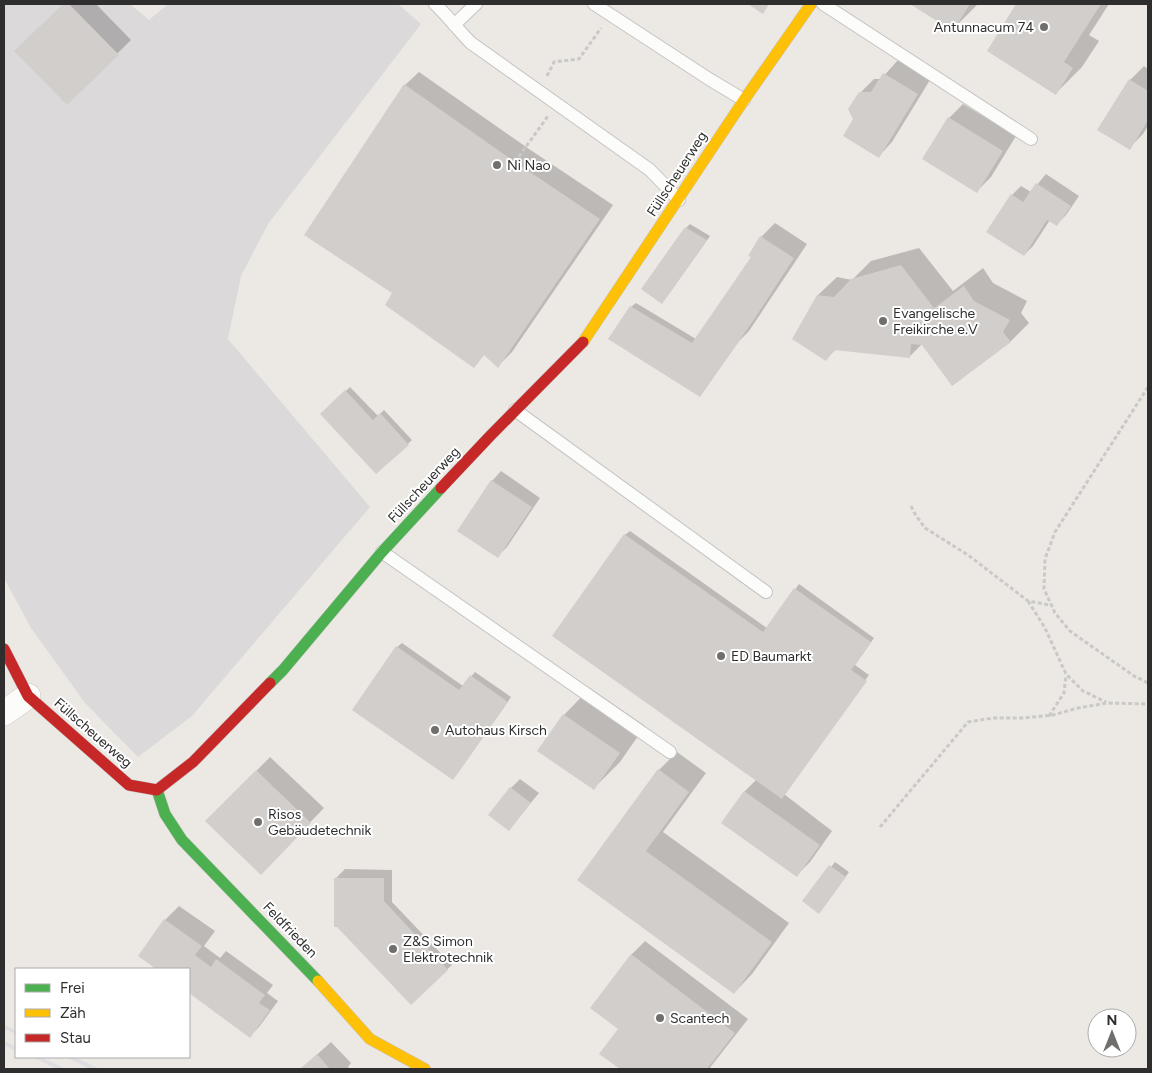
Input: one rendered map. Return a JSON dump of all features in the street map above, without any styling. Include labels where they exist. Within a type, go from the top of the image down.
[{"type":"street","name":"Füllscheuerweg","points":[[4,649],[28,696],[129,785],[157,790],[194,762],[283,670],[382,552],[515,410],[584,341],[680,200],[744,100],[811,4]]},
{"type":"street","points":[[4,714],[28,696]]},
{"type":"street","name":"Feldfrieden","points":[[157,790],[165,814],[182,840],[338,1002],[370,1039],[424,1069]]},
{"type":"lane","points":[[435,4],[445,12],[454,26],[471,43],[650,170],[680,200]]},
{"type":"lane","points":[[454,26],[476,4]]},
{"type":"lane","points":[[594,4],[709,80],[744,100]]},
{"type":"lane","points":[[823,4],[1031,139]]},
{"type":"lane","points":[[515,410],[766,592]]},
{"type":"lane","points":[[382,552],[670,752]]},
{"type":"path","points":[[545,95],[547,75],[554,62],[580,59],[610,15]]},
{"type":"path","points":[[515,162],[557,103]]},
{"type":"path","points":[[1148,387],[1055,532],[1045,559],[1044,590],[1055,613],[1070,631],[1134,676],[1148,683]]},
{"type":"path","points":[[911,506],[925,528],[968,555],[1028,601],[1045,628],[1066,674],[1083,691],[1107,703]]},
{"type":"path","points":[[1028,601],[1051,605]]},
{"type":"path","points":[[1049,716],[1064,693],[1066,674]]},
{"type":"path","points":[[880,827],[968,722],[993,718],[1049,716],[1107,703],[1148,704]]},
{"type":"shaded area","points":[[4,4],[130,4],[149,20],[168,4],[398,4],[421,24],[268,224],[241,276],[228,339],[370,507],[192,716],[138,757],[85,703],[31,628],[4,578]]},
{"type":"building","points":[[63,4],[69,4],[119,55],[67,105],[14,51]]},
{"type":"building","points":[[748,4],[769,4],[763,14]]},
{"type":"building","name":"Antunnacum 74","points":[[910,4],[970,4],[953,31]]},
{"type":"building","name":"Antunnacum 74","points":[[1016,4],[1101,4],[1064,62],[1073,68],[1056,95],[987,51]]},
{"type":"building","points":[[883,73],[918,94],[879,158],[843,136],[853,119],[848,109],[859,92],[871,92]]},
{"type":"building","points":[[1129,79],[1148,91],[1148,120],[1130,150],[1097,130]]},
{"type":"building","points":[[404,84],[600,219],[498,368],[484,355],[474,368],[385,305],[392,293],[304,235]]},
{"type":"building","points":[[948,117],[1003,151],[977,193],[922,159]]},
{"type":"building","points":[[1036,183],[1071,206],[1057,226],[1047,220],[1024,256],[986,232],[1011,194],[1023,202]]},
{"type":"building","points":[[685,227],[707,240],[662,304],[641,289]]},
{"type":"building","points":[[760,236],[794,258],[700,397],[608,339],[630,306],[692,343],[751,257],[748,256]]},
{"type":"building","points":[[901,265],[934,308],[964,286],[974,301],[1010,320],[1003,332],[1011,342],[952,386],[922,345],[911,344],[910,358],[834,350],[826,361],[792,339],[817,295],[834,297],[851,279]]},
{"type":"building","points":[[345,390],[373,420],[380,413],[409,445],[376,474],[320,414]]},
{"type":"building","points":[[491,480],[532,507],[498,558],[457,531]]},
{"type":"building","name":"ED Baumarkt","points":[[624,534],[763,632],[794,588],[871,642],[851,670],[867,681],[782,799],[552,636]]},
{"type":"building","name":"Autohaus Kirsch","points":[[396,646],[459,690],[470,675],[508,702],[453,780],[352,710]]},
{"type":"building","points":[[563,714],[620,753],[594,790],[537,751]]},
{"type":"building","points":[[658,769],[689,792],[646,851],[772,942],[734,994],[577,880]]},
{"type":"building","name":"Risos Gebäudetechnik","points":[[256,770],[311,823],[261,875],[205,821]]},
{"type":"building","points":[[510,787],[531,803],[509,831],[488,815]]},
{"type":"building","points":[[744,791],[820,845],[797,877],[721,823]]},
{"type":"building","points":[[829,865],[846,877],[819,914],[802,901]]},
{"type":"building","name":"Z&S Simon Elektrotechnik","points":[[334,878],[384,878],[384,901],[448,970],[411,1005],[337,927],[334,927]]},
{"type":"building","points":[[164,919],[202,946],[195,955],[211,967],[216,959],[265,995],[259,1003],[270,1010],[250,1038],[190,994],[190,968],[155,968],[138,956]]},
{"type":"building","name":"Scantech","points":[[631,954],[735,1033],[707,1069],[620,1069],[599,1054],[618,1029],[590,1008]]},
{"type":"building","points":[[317,1054],[330,1069],[300,1069]]},
{"type":"railway","points":[[4,1027],[15,1032]]},
{"type":"railway","points":[[4,1043],[15,1048]]},
{"type":"railway","points":[[38,1058],[62,1069]]},
{"type":"railway","points":[[72,1058],[95,1069]]},
{"type":"traffic: fast","points":[[270,683],[382,552],[441,488]]},
{"type":"traffic: fast","points":[[157,790],[165,814],[182,840],[318,981]]},
{"type":"traffic: slow","points":[[583,342],[744,100],[811,4]]},
{"type":"traffic: slow","points":[[318,981],[370,1039],[425,1069]]},
{"type":"traffic: jam","points":[[441,488],[583,342]]},
{"type":"traffic: jam","points":[[4,649],[28,696],[129,785],[157,790],[193,762],[270,683]]},
{"type":"place","name":"Antunnacum 74","points":[[1044,27]]},
{"type":"place","name":"Ni Nao","points":[[497,165]]},
{"type":"place","name":"Evangelische Freikirche e.V","points":[[883,321]]},
{"type":"place","name":"ED Baumarkt","points":[[721,656]]},
{"type":"place","name":"Autohaus Kirsch","points":[[435,730]]},
{"type":"place","name":"Risos Gebäudetechnik","points":[[258,822]]},
{"type":"place","name":"Z&S Simon Elektrotechnik","points":[[393,949]]},
{"type":"place","name":"Scantech","points":[[660,1018]]}]
